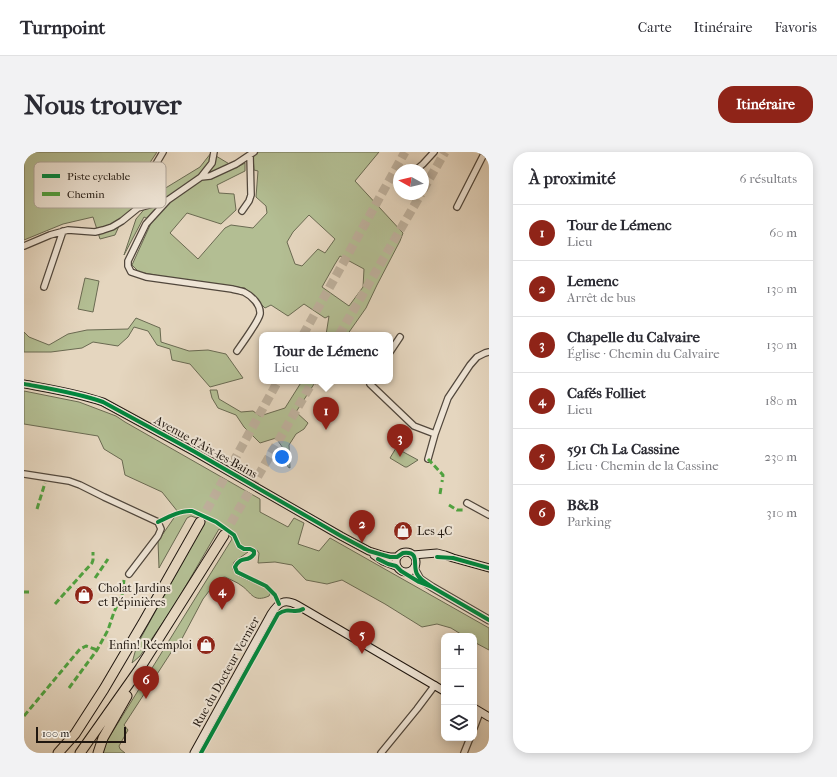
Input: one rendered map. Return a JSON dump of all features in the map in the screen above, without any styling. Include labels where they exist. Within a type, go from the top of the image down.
[{"type":"highway","points":[[62,753],[104,689],[200,522]]},
{"type":"highway","points":[[80,753],[140,668],[224,535]]},
{"type":"highway","points":[[98,753],[108,728],[165,629]]},
{"type":"highway","points":[[58,753],[75,734]]},
{"type":"main road","name":"Avenue d'Aix-les-Bains","points":[[24,384],[72,392],[103,402],[195,452],[369,551],[383,562],[396,566]]},
{"type":"main road","name":"Avenue d'Aix-les-Bains","points":[[369,551],[385,556],[397,557]]},
{"type":"main road","points":[[453,558],[430,557],[415,565],[413,570],[406,572],[400,571],[396,566],[397,557],[407,552],[413,555],[437,553],[489,568]]},
{"type":"main road","points":[[413,555],[416,561],[415,570],[420,578],[432,587],[489,620]]},
{"type":"main road","name":"Rue du Docteur Vernier","points":[[194,753],[271,614],[282,602],[297,605],[434,685]]},
{"type":"main road","points":[[434,685],[441,689]]},
{"type":"main road","points":[[477,710],[489,717]]},
{"type":"street","points":[[157,162],[163,152]]},
{"type":"street","points":[[168,200],[201,177],[212,163],[214,152]]},
{"type":"street","points":[[423,164],[434,152]]},
{"type":"street","points":[[457,207],[485,152]]},
{"type":"street","points":[[201,177],[210,176],[230,167],[252,154]]},
{"type":"street","points":[[242,211],[251,195],[252,154]]},
{"type":"street","points":[[24,246],[63,231],[95,232],[103,230],[122,221],[138,208]]},
{"type":"street","points":[[160,208],[151,217],[144,228],[128,261],[128,266],[131,272],[146,277],[232,289],[244,292],[251,296],[259,305],[260,314],[237,351]]},
{"type":"street","points":[[44,287],[63,231]]},
{"type":"street","points":[[393,348],[400,337]]},
{"type":"street","points":[[428,459],[448,398],[477,357],[489,352]]},
{"type":"street","points":[[370,384],[414,426],[435,434]]},
{"type":"street","points":[[24,474],[69,481],[158,522],[160,529],[158,536],[129,574]]},
{"type":"street","points":[[467,503],[489,514]]},
{"type":"street","points":[[381,753],[417,709],[434,685]]},
{"type":"street","points":[[464,753],[469,741]]},
{"type":"green space","points":[[24,152],[157,152],[150,162],[34,162],[34,208],[133,208],[120,224],[115,235],[100,239],[93,217],[63,224],[24,240]]},
{"type":"green space","points":[[258,152],[379,152],[355,181],[403,233],[366,308],[349,332],[326,332],[329,316],[325,318],[304,304],[288,316],[271,305],[265,308],[245,288],[186,281],[139,272],[132,265],[152,221],[144,217],[124,255],[136,219],[145,208],[166,208],[166,188],[200,167],[211,153],[236,168],[245,163],[245,171],[217,185],[219,193],[234,194],[236,210],[221,224],[187,213],[170,233],[198,259],[225,228],[231,225],[253,228],[267,213],[266,206],[256,197],[258,171],[254,170],[253,156]],"holes":[[[309,215],[335,239],[325,253],[318,249],[302,266],[295,264],[287,242],[293,232]],[[340,256],[364,269],[363,287],[349,306],[322,287]]]},
{"type":"green space","points":[[85,278],[99,281],[93,312],[78,309]]},
{"type":"green space","points":[[136,318],[160,328],[161,342],[189,351],[208,350],[226,354],[243,378],[210,387],[190,364],[172,360],[170,349],[157,345],[148,331],[134,327],[128,337],[118,346],[93,342],[82,348],[51,352],[24,352],[24,332],[29,337],[49,345],[68,334],[87,330],[128,329]]},
{"type":"green space","points":[[300,384],[314,384],[296,412],[308,423],[304,429],[296,434],[289,445],[290,468],[288,467],[285,451],[276,438],[260,443],[244,427],[236,415],[218,408],[212,398],[210,390],[217,390],[219,399],[241,412],[253,411],[260,416],[285,408]]},
{"type":"green space","points":[[24,391],[79,402],[116,416],[260,499],[260,512],[288,527],[294,518],[304,523],[298,544],[319,551],[330,538],[489,628],[489,650],[477,644],[477,633],[459,633],[451,628],[437,624],[422,627],[342,580],[327,584],[306,580],[292,565],[275,562],[258,563],[259,553],[256,549],[245,547],[236,542],[248,552],[234,562],[233,570],[239,576],[266,589],[270,594],[269,596],[264,598],[256,598],[236,582],[225,577],[219,578],[203,599],[177,648],[174,652],[172,651],[124,725],[128,730],[119,746],[125,753],[103,753],[105,744],[232,539],[219,529],[174,606],[140,656],[132,663],[137,645],[205,521],[191,516],[187,518],[159,568],[158,541],[178,512],[162,492],[125,475],[122,460],[104,449],[98,436],[24,424]]},
{"type":"green space","points":[[396,448],[418,460],[405,467],[390,458]]},
{"type":"tunnel","points":[[305,332],[405,152]]},
{"type":"tunnel","points":[[429,180],[445,152]]},
{"type":"tunnel","points":[[341,332],[418,200]]},
{"type":"tunnel","points":[[200,522],[276,384]]},
{"type":"tunnel","points":[[224,535],[311,384]]},
{"type":"marked path","points":[[428,459],[443,475],[442,482]]},
{"type":"marked path","points":[[37,509],[45,483]]},
{"type":"marked path","points":[[440,494],[441,488]]},
{"type":"marked path","points":[[449,505],[457,510],[463,510]]},
{"type":"marked path","points":[[55,604],[92,563],[93,552]]},
{"type":"marked path","points":[[95,578],[108,559]]},
{"type":"marked path","points":[[69,688],[97,650],[108,630],[122,595],[124,580]]},
{"type":"marked path","points":[[24,592],[29,592]]},
{"type":"marked path","points":[[24,716],[80,649],[86,646],[97,650]]},
{"type":"cycle path","points":[[24,384],[74,394],[103,402],[195,452],[369,551],[390,557],[397,557],[403,553],[412,554],[415,559],[418,576],[432,587]]},
{"type":"cycle path","points":[[158,522],[175,514],[188,511],[192,511],[216,522],[234,535],[239,546],[244,549],[254,551],[254,554],[251,557],[238,563],[235,567],[237,572],[266,586],[275,595],[279,604]]},
{"type":"cycle path","points":[[437,557],[453,558],[489,568]]},
{"type":"cycle path","points":[[378,559],[396,566],[401,571],[419,582],[432,587],[489,620]]},
{"type":"cycle path","points":[[201,753],[278,614],[289,610],[300,611],[303,609]]},
{"type":"place","name":"Tour de Lémenc","points":[[326,430]]},
{"type":"place","name":"Chapelle du Calvaire","points":[[400,457]]},
{"type":"place","name":"Les 4C","points":[[403,531]]},
{"type":"place","name":"Lemenc","points":[[362,543]]},
{"type":"place","name":"Cholat Jardins et Pépinières","points":[[84,595]]},
{"type":"place","name":"Cafés Folliet","points":[[222,610]]},
{"type":"place","name":"Enfin! Réemploi","points":[[206,645]]},
{"type":"place","name":"591 Ch La Cassine","points":[[362,654]]},
{"type":"place","name":"B&B","points":[[146,699]]}]
